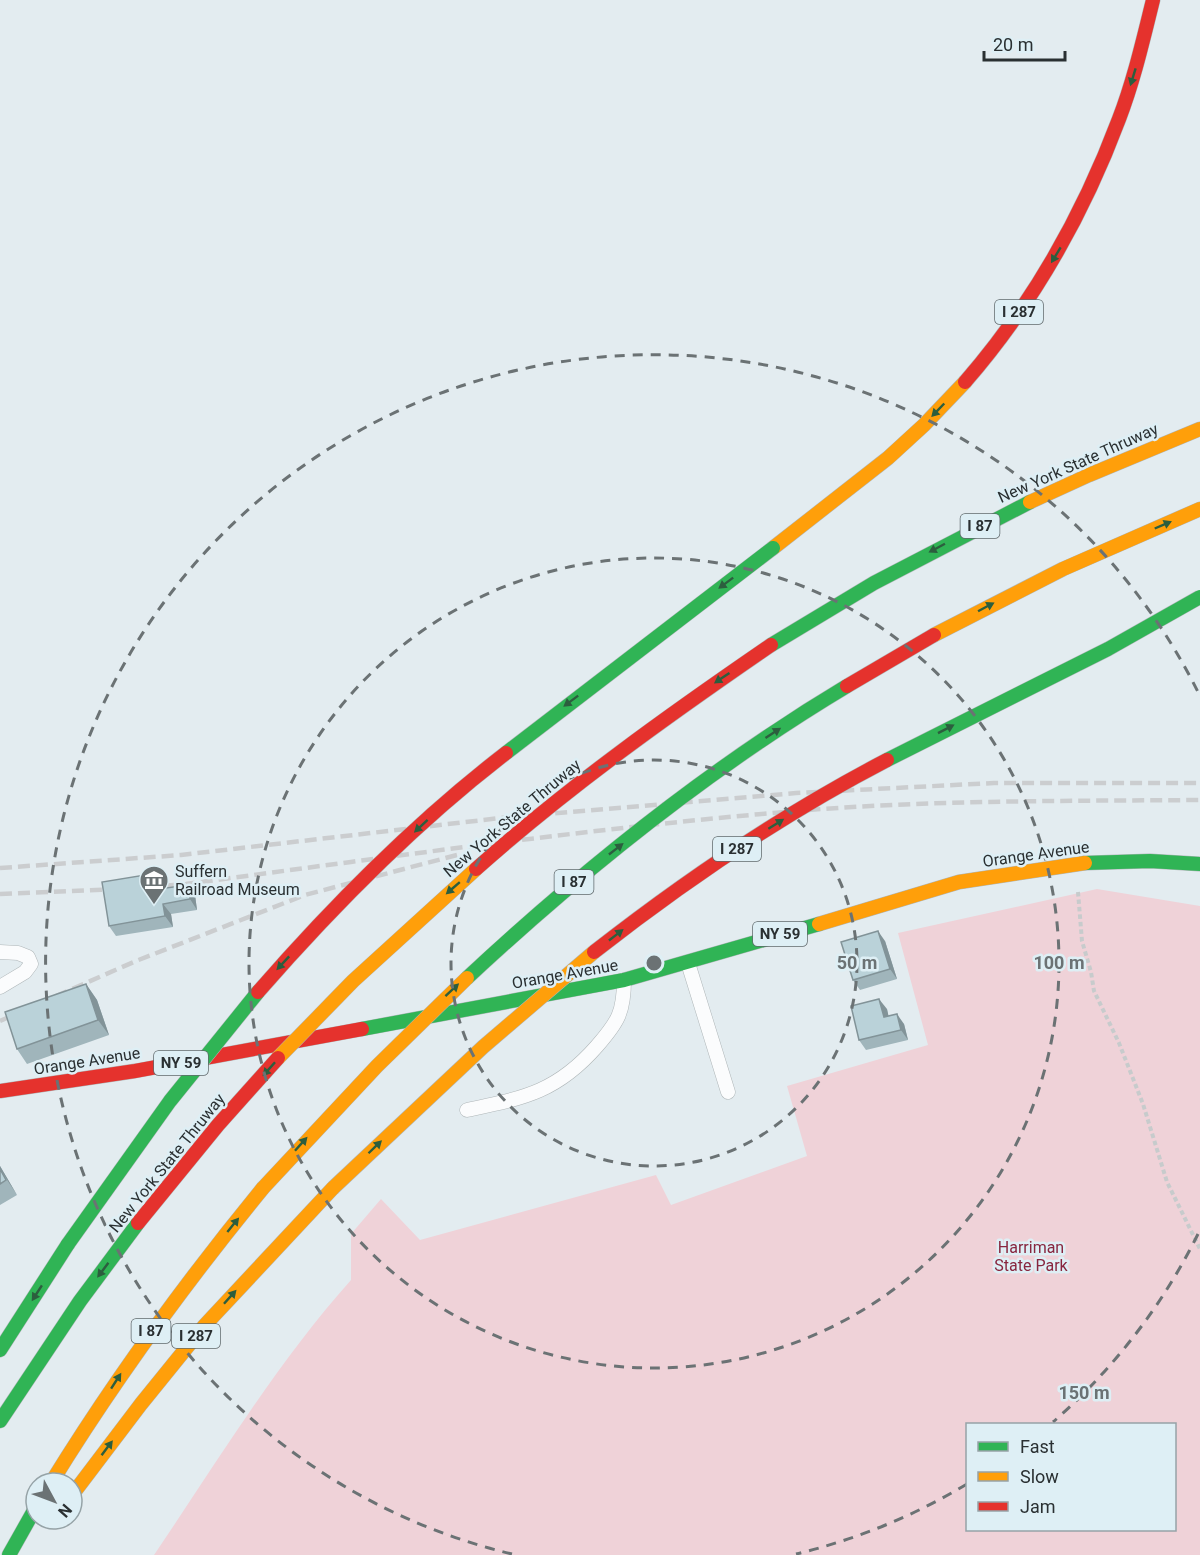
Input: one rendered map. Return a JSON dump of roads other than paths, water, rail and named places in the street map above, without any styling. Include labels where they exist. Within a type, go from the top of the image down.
[{"type":"main road","name":"I 287","points":[[0,1350],[68,1244],[149,1126],[281,964],[362,881],[484,770],[871,471],[924,426],[963,385],[999,341],[1057,253],[1102,164],[1136,70],[1153,0]]},
{"type":"main road","name":"New York State Thruway","points":[[0,1420],[80,1301],[138,1223],[229,1112],[278,1058],[377,958],[527,824],[611,757],[716,682],[833,606],[963,534],[1095,471],[1200,429]]},
{"type":"main road","name":"I 87","points":[[59,1471],[138,1348],[196,1270],[263,1188],[341,1101],[429,1012],[487,957],[599,861],[758,744],[871,671],[934,635],[1063,569],[1200,509]]},
{"type":"main road","name":"I 287","points":[[84,1479],[205,1325],[333,1188],[513,1020],[574,968],[696,876],[825,794],[908,749],[1146,628],[1200,597]]},
{"type":"main road","name":"Orange Avenue","points":[[0,1091],[135,1071],[624,980],[959,882],[1077,863],[1150,861],[1200,864]]},
{"type":"main road","points":[[9,1555],[24,1528]]},
{"type":"lane","points":[[0,952],[18,952],[28,957],[31,964],[25,972],[0,987]]},
{"type":"lane","points":[[688,963],[728,1092]]},
{"type":"lane","points":[[467,1110],[524,1098],[557,1083],[580,1066],[616,1024],[624,1002],[624,980]]},
{"type":"railway","points":[[0,868],[181,855],[509,817],[796,793],[994,783],[1200,783]]},
{"type":"railway","points":[[147,887],[186,884],[567,834],[796,811],[947,803],[1200,800]]},
{"type":"railway","points":[[56,996],[136,961],[305,895],[457,855]]},
{"type":"railway","points":[[0,894],[120,889]]},
{"type":"railway","points":[[0,1021],[23,1011]]},
{"type":"place","name":"Suffern Railroad Museum","points":[[154,906]]},
{"type":"park label","name":"Harriman State Park","points":[[1031,1256]]}]
